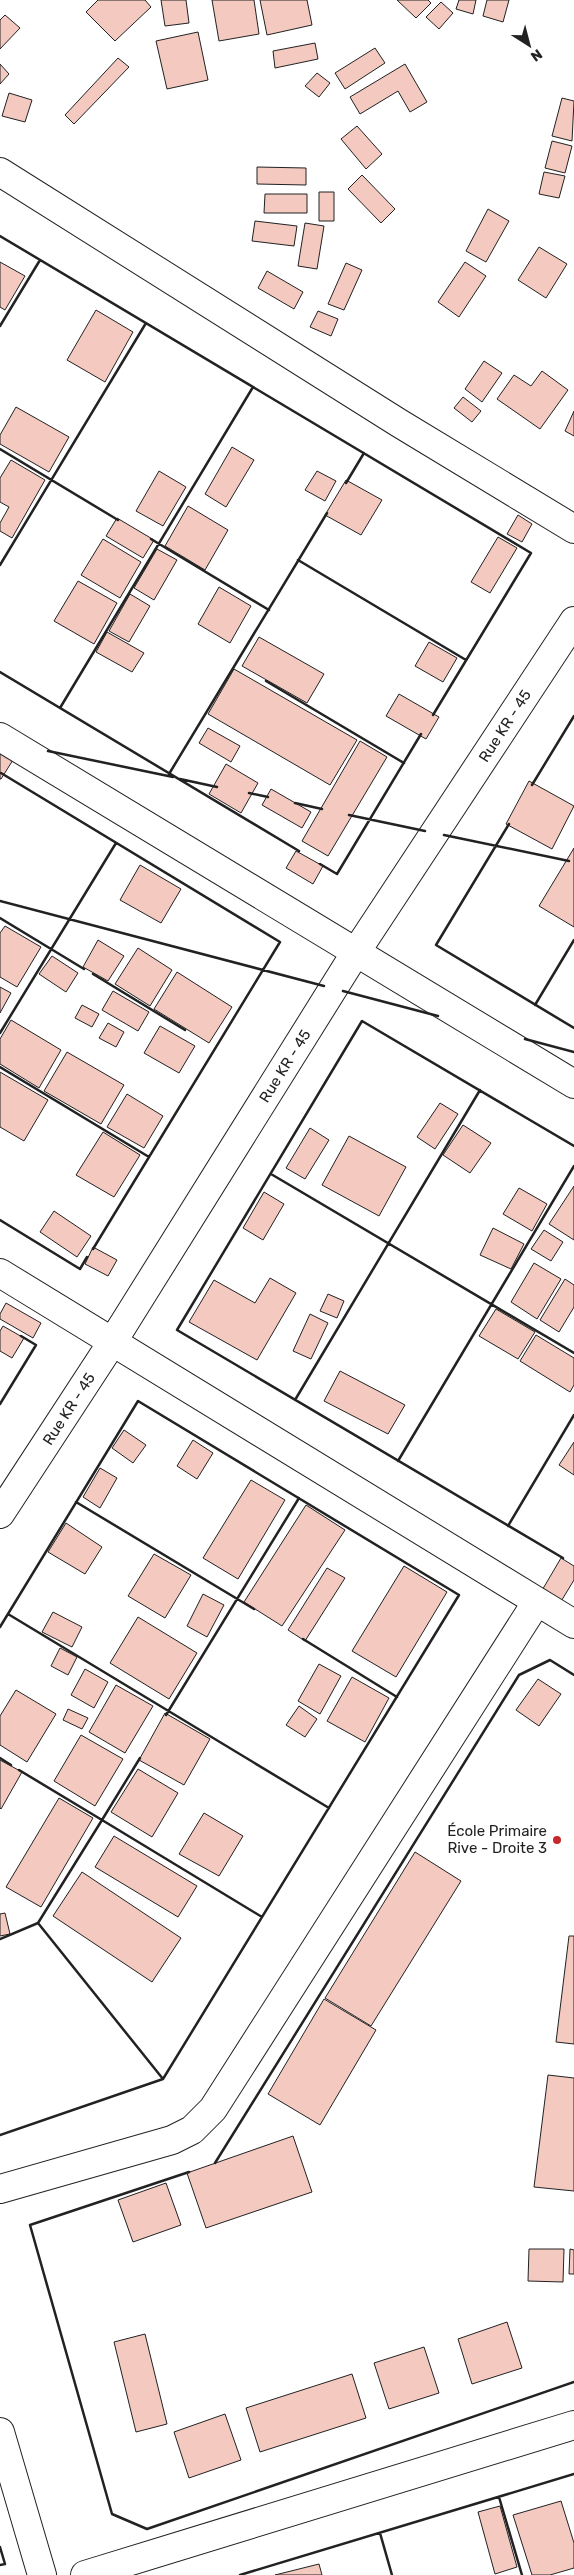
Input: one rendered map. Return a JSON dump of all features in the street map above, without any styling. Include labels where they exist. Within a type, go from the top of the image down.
[{"type":"street","points":[[0,172],[392,418],[574,529]]},
{"type":"street","name":"Rue KR - 45","points":[[0,1514],[113,1341],[356,952],[574,621]]},
{"type":"street","points":[[0,737],[574,1084]]},
{"type":"street","points":[[0,1273],[536,1603],[574,1624]]},
{"type":"street","points":[[0,2189],[172,2140],[192,2130],[213,2109],[536,1603]]},
{"type":"street","points":[[85,2575],[574,2425]]},
{"type":"street","points":[[0,2432],[42,2575]]},
{"type":"building","points":[[98,0],[145,0],[151,7],[115,41],[86,12]]},
{"type":"building","points":[[161,0],[186,0],[189,23],[165,26]]},
{"type":"building","points":[[212,0],[254,0],[259,34],[219,41]]},
{"type":"building","points":[[260,0],[307,0],[312,25],[267,35]]},
{"type":"building","points":[[397,0],[428,0],[431,3],[416,18]]},
{"type":"building","points":[[459,0],[476,0],[473,14],[456,9]]},
{"type":"building","points":[[487,0],[509,0],[503,22],[483,16]]},
{"type":"building","points":[[441,2],[453,13],[439,29],[426,17]]},
{"type":"building","points":[[5,15],[20,28],[0,49],[0,20]]},
{"type":"building","points":[[198,32],[208,80],[167,89],[156,41]]},
{"type":"building","points":[[315,43],[318,59],[275,68],[273,51]]},
{"type":"building","points":[[375,48],[385,63],[345,89],[335,73]]},
{"type":"building","points":[[118,58],[129,67],[74,124],[65,115]]},
{"type":"building","points":[[0,64],[9,74],[0,84]]},
{"type":"building","points":[[405,64],[427,102],[410,112],[398,91],[360,114],[350,97]]},
{"type":"building","points":[[317,73],[330,83],[319,97],[305,86]]},
{"type":"building","points":[[9,93],[32,100],[25,122],[2,116]]},
{"type":"building","points":[[562,98],[574,101],[572,141],[552,136]]},
{"type":"building","points":[[357,126],[382,154],[366,169],[341,139]]},
{"type":"building","points":[[552,141],[572,146],[565,173],[545,168]]},
{"type":"building","points":[[257,167],[306,168],[306,185],[257,184]]},
{"type":"building","points":[[544,172],[565,176],[559,198],[539,194]]},
{"type":"building","points":[[362,175],[395,209],[381,223],[348,189]]},
{"type":"building","points":[[319,192],[334,192],[334,221],[319,221]]},
{"type":"building","points":[[265,194],[307,194],[307,213],[264,213]]},
{"type":"building","points":[[488,209],[509,221],[486,262],[466,251]]},
{"type":"building","points":[[255,221],[297,226],[294,246],[252,241]]},
{"type":"building","points":[[305,223],[324,226],[317,269],[298,266]]},
{"type":"building","points":[[539,247],[567,264],[546,298],[518,280]]},
{"type":"building","points":[[0,262],[25,276],[5,310],[0,307]]},
{"type":"building","points":[[465,262],[486,276],[459,317],[438,302]]},
{"type":"building","points":[[346,263],[362,270],[344,310],[328,304]]},
{"type":"building","points":[[267,271],[303,292],[294,309],[258,288]]},
{"type":"building","points":[[96,310],[133,332],[105,382],[67,360]]},
{"type":"building","points":[[318,311],[338,319],[331,336],[310,327]]},
{"type":"building","points":[[484,361],[502,373],[482,402],[465,389]]},
{"type":"building","points":[[542,371],[568,390],[540,429],[497,399],[514,375],[531,386]]},
{"type":"building","points":[[463,397],[481,411],[472,422],[454,408]]},
{"type":"building","points":[[16,407],[69,437],[49,472],[0,444],[0,435]]},
{"type":"building","points":[[574,411],[574,436],[565,431]]},
{"type":"building","points":[[232,447],[254,460],[226,507],[205,494]]},
{"type":"building","points":[[11,460],[45,480],[12,538],[0,531],[0,523],[9,507],[0,502],[0,478]]},
{"type":"building","points":[[159,471],[186,487],[163,526],[136,511]]},
{"type":"building","points":[[317,471],[336,481],[325,501],[305,490]]},
{"type":"building","points":[[346,480],[382,500],[361,535],[325,515]]},
{"type":"building","points":[[188,506],[228,530],[205,570],[165,546]]},
{"type":"building","points":[[518,515],[532,524],[522,542],[507,534]]},
{"type":"building","points":[[117,518],[154,540],[143,558],[106,536]]},
{"type":"building","points":[[498,537],[517,548],[490,593],[471,582]]},
{"type":"building","points":[[103,539],[141,562],[120,598],[81,575]]},
{"type":"building","points":[[157,549],[177,560],[154,600],[134,588]]},
{"type":"building","points":[[78,581],[117,603],[94,644],[54,621]]},
{"type":"building","points":[[219,587],[251,606],[230,643],[198,624]]},
{"type":"building","points":[[130,594],[150,606],[129,642],[109,631]]},
{"type":"building","points":[[107,632],[144,653],[132,672],[96,652]]},
{"type":"building","points":[[259,637],[324,674],[307,703],[242,666]]},
{"type":"building","points":[[429,642],[457,658],[443,682],[415,666]]},
{"type":"building","points":[[234,669],[357,740],[330,785],[208,714]]},
{"type":"building","points":[[399,694],[439,717],[426,739],[386,716]]},
{"type":"building","points":[[208,728],[240,746],[231,762],[199,743]]},
{"type":"building","points":[[360,741],[387,757],[328,856],[302,841]]},
{"type":"building","points":[[0,752],[13,760],[1,779],[0,779]]},
{"type":"building","points":[[226,764],[258,783],[241,813],[209,794]]},
{"type":"building","points":[[529,781],[574,806],[552,849],[506,824]]},
{"type":"building","points":[[271,789],[311,812],[302,828],[262,805]]},
{"type":"building","points":[[574,848],[574,927],[539,906]]},
{"type":"building","points":[[296,851],[323,866],[313,884],[286,868]]},
{"type":"building","points":[[140,865],[181,889],[161,923],[120,900]]},
{"type":"building","points":[[5,926],[41,947],[17,987],[0,977],[0,933]]},
{"type":"building","points":[[98,940],[124,956],[108,981],[83,967]]},
{"type":"building","points":[[138,948],[172,970],[150,1006],[115,984]]},
{"type":"building","points":[[52,956],[78,973],[66,992],[39,974]]},
{"type":"building","points":[[177,972],[232,1007],[209,1043],[154,1009]]},
{"type":"building","points":[[0,987],[11,993],[0,1013]]},
{"type":"building","points":[[113,991],[149,1012],[138,1031],[102,1010]]},
{"type":"building","points":[[82,1005],[99,1014],[92,1027],[75,1018]]},
{"type":"building","points":[[11,1020],[61,1050],[39,1088],[0,1064],[0,1039]]},
{"type":"building","points":[[108,1023],[124,1032],[116,1047],[99,1038]]},
{"type":"building","points":[[160,1026],[195,1046],[179,1073],[144,1053]]},
{"type":"building","points":[[67,1052],[124,1085],[101,1124],[44,1091]]},
{"type":"building","points":[[0,1072],[48,1100],[24,1141],[0,1127]]},
{"type":"building","points":[[127,1094],[163,1116],[144,1148],[107,1127]]},
{"type":"building","points":[[440,1103],[458,1114],[435,1149],[417,1137]]},
{"type":"building","points":[[463,1125],[491,1143],[470,1173],[443,1155]]},
{"type":"building","points":[[310,1128],[329,1140],[305,1179],[286,1168]]},
{"type":"building","points":[[103,1132],[140,1155],[114,1197],[76,1175]]},
{"type":"building","points":[[349,1136],[406,1167],[379,1216],[322,1185]]},
{"type":"building","points":[[574,1186],[574,1240],[549,1224]]},
{"type":"building","points":[[519,1188],[547,1204],[532,1231],[503,1214]]},
{"type":"building","points":[[264,1192],[284,1204],[263,1240],[243,1228]]},
{"type":"building","points":[[54,1211],[91,1236],[77,1257],[40,1232]]},
{"type":"building","points":[[493,1228],[524,1244],[511,1269],[480,1255]]},
{"type":"building","points":[[544,1230],[563,1242],[551,1261],[531,1249]]},
{"type":"building","points":[[93,1247],[117,1260],[108,1276],[85,1264]]},
{"type":"building","points":[[534,1263],[561,1279],[537,1319],[511,1302]]},
{"type":"building","points":[[270,1278],[296,1293],[257,1360],[189,1322],[214,1280],[255,1303]]},
{"type":"building","points":[[565,1279],[574,1285],[574,1307],[559,1332],[540,1320]]},
{"type":"building","points":[[328,1294],[344,1301],[337,1318],[320,1311]]},
{"type":"building","points":[[6,1303],[41,1323],[33,1338],[0,1319],[0,1314]]},
{"type":"building","points":[[496,1309],[535,1332],[518,1359],[479,1336]]},
{"type":"building","points":[[310,1314],[328,1323],[311,1359],[293,1351]]},
{"type":"building","points":[[3,1326],[24,1338],[12,1358],[0,1351],[0,1331]]},
{"type":"building","points":[[536,1335],[574,1358],[574,1385],[570,1392],[520,1361]]},
{"type":"building","points":[[340,1371],[405,1405],[388,1434],[324,1401]]},
{"type":"building","points":[[124,1430],[146,1445],[133,1463],[112,1448]]},
{"type":"building","points":[[193,1440],[213,1453],[197,1479],[177,1466]]},
{"type":"building","points":[[574,1442],[574,1475],[559,1465]]},
{"type":"building","points":[[100,1468],[117,1478],[100,1508],[83,1497]]},
{"type":"building","points":[[251,1480],[285,1500],[238,1579],[203,1558]]},
{"type":"building","points":[[306,1505],[345,1530],[282,1626],[244,1602]]},
{"type":"building","points":[[66,1523],[102,1547],[85,1574],[48,1552]]},
{"type":"building","points":[[154,1554],[191,1575],[165,1618],[128,1596]]},
{"type":"building","points":[[561,1558],[574,1566],[574,1580],[560,1603],[541,1592]]},
{"type":"building","points":[[404,1566],[447,1592],[396,1677],[352,1651]]},
{"type":"building","points":[[327,1568],[345,1578],[305,1641],[288,1630]]},
{"type":"building","points":[[203,1594],[224,1605],[207,1637],[187,1626]]},
{"type":"building","points":[[53,1612],[82,1627],[72,1647],[42,1632]]},
{"type":"building","points":[[138,1617],[197,1653],[169,1699],[110,1663]]},
{"type":"building","points":[[60,1648],[77,1657],[68,1675],[51,1666]]},
{"type":"building","points":[[319,1664],[341,1676],[320,1714],[298,1701]]},
{"type":"building","points":[[85,1669],[108,1682],[94,1708],[71,1695]]},
{"type":"building","points":[[352,1677],[389,1698],[365,1742],[327,1721]]},
{"type":"building","points":[[538,1679],[561,1694],[539,1726],[516,1710]]},
{"type":"building","points":[[116,1685],[153,1706],[125,1753],[89,1732]]},
{"type":"building","points":[[16,1690],[56,1714],[27,1762],[0,1745],[0,1716]]},
{"type":"building","points":[[299,1706],[317,1719],[305,1737],[286,1725]]},
{"type":"building","points":[[68,1709],[88,1718],[82,1729],[63,1720]]},
{"type":"building","points":[[165,1713],[210,1739],[184,1785],[139,1760]]},
{"type":"building","points":[[81,1735],[123,1759],[95,1806],[54,1781]]},
{"type":"building","points":[[0,1760],[22,1772],[1,1809],[0,1808]]},
{"type":"building","points":[[138,1769],[178,1793],[152,1837],[111,1812]]},
{"type":"building","points":[[59,1798],[93,1818],[41,1907],[6,1887]]},
{"type":"building","points":[[204,1813],[243,1836],[219,1876],[179,1854]]},
{"type":"building","points":[[114,1836],[197,1886],[178,1917],[95,1867]]},
{"type":"building","points":[[415,1852],[461,1881],[371,2026],[325,1998]]},
{"type":"building","points":[[82,1872],[181,1938],[152,1982],[53,1916]]},
{"type":"building","points":[[5,1913],[10,1934],[0,1936],[0,1914]]},
{"type":"building","points":[[569,1936],[574,1936],[574,2044],[556,2042]]},
{"type":"building","points":[[324,1999],[376,2030],[320,2125],[268,2094]]},
{"type":"building","points":[[548,2075],[574,2078],[574,2191],[534,2187]]},
{"type":"building","points":[[293,2136],[312,2192],[206,2228],[187,2173]]},
{"type":"building","points":[[166,2183],[181,2225],[133,2242],[118,2200]]},
{"type":"building","points":[[529,2249],[564,2249],[563,2282],[528,2281]]},
{"type":"building","points":[[570,2249],[574,2250],[574,2274],[569,2274]]},
{"type":"building","points":[[507,2322],[522,2368],[472,2384],[458,2339]]},
{"type":"building","points":[[145,2334],[167,2424],[136,2432],[114,2342]]},
{"type":"building","points":[[424,2347],[439,2393],[389,2409],[374,2363]]},
{"type":"building","points":[[352,2374],[366,2418],[260,2452],[246,2408]]},
{"type":"building","points":[[225,2414],[241,2460],[189,2478],[174,2432]]},
{"type":"building","points":[[561,2501],[574,2543],[574,2568],[550,2575],[532,2575],[513,2515]]},
{"type":"building","points":[[500,2506],[517,2567],[495,2574],[478,2512]]},
{"type":"building","points":[[319,2564],[322,2575],[275,2575]]},
{"type":"wall","points":[[0,236],[531,553],[433,715]]},
{"type":"wall","points":[[0,326],[40,260]]},
{"type":"wall","points":[[0,565],[146,323]]},
{"type":"wall","points":[[60,708],[253,387]]},
{"type":"wall","points":[[0,449],[118,520]]},
{"type":"wall","points":[[346,483],[364,453]]},
{"type":"wall","points":[[169,774],[327,513]]},
{"type":"wall","points":[[151,539],[269,610]]},
{"type":"wall","points":[[298,560],[466,660]]},
{"type":"wall","points":[[0,672],[299,851]]},
{"type":"wall","points":[[266,681],[404,763]]},
{"type":"wall","points":[[532,785],[574,716]]},
{"type":"wall","points":[[320,864],[337,874],[421,734]]},
{"type":"wall","points":[[48,751],[173,777]]},
{"type":"wall","points":[[1,773],[280,942],[93,1249]]},
{"type":"wall","points":[[180,779],[217,787]]},
{"type":"wall","points":[[249,793],[268,797]]},
{"type":"wall","points":[[295,803],[322,809]]},
{"type":"wall","points":[[349,815],[425,831]]},
{"type":"wall","points":[[509,824],[436,945],[574,1028]]},
{"type":"wall","points":[[444,835],[569,861]]},
{"type":"wall","points":[[0,1033],[116,843]]},
{"type":"wall","points":[[0,901],[324,986]]},
{"type":"wall","points":[[0,918],[84,969]]},
{"type":"wall","points":[[535,1005],[574,940]]},
{"type":"wall","points":[[93,974],[185,1030]]},
{"type":"wall","points":[[343,991],[438,1016]]},
{"type":"wall","points":[[563,1558],[177,1330],[362,1021],[574,1146]]},
{"type":"wall","points":[[525,1039],[574,1052]]},
{"type":"wall","points":[[0,1067],[149,1157]]},
{"type":"wall","points":[[295,1400],[480,1090]]},
{"type":"wall","points":[[398,1461],[574,1166]]},
{"type":"wall","points":[[271,1174],[574,1353]]},
{"type":"wall","points":[[0,1220],[80,1269],[87,1257]]},
{"type":"wall","points":[[0,1404],[36,1345],[21,1336]]},
{"type":"wall","points":[[0,1627],[138,1401],[459,1595],[163,2079],[0,2135]]},
{"type":"wall","points":[[508,1526],[574,1415]]},
{"type":"wall","points":[[166,1715],[299,1498]]},
{"type":"wall","points":[[76,1502],[254,1609]]},
{"type":"wall","points":[[8,1614],[329,1808]]},
{"type":"wall","points":[[303,1639],[397,1697]]},
{"type":"wall","points":[[215,2163],[519,1675],[550,1660],[574,1675]]},
{"type":"wall","points":[[0,1758],[11,1765]]},
{"type":"wall","points":[[140,1758],[102,1820],[262,1917]]},
{"type":"wall","points":[[0,1939],[38,1923],[102,1820],[19,1770]]},
{"type":"wall","points":[[38,1923],[163,2079]]},
{"type":"wall","points":[[189,2172],[30,2225],[112,2514],[147,2529],[574,2382]]},
{"type":"wall","points":[[240,2575],[574,2474]]},
{"type":"wall","points":[[499,2497],[522,2575]]},
{"type":"wall","points":[[380,2533],[392,2575]]},
{"type":"wall","points":[[0,2547],[5,2564],[0,2565]]},
{"type":"place","name":"École Primaire Rive - Droite 3","points":[[557,1840]]}]
